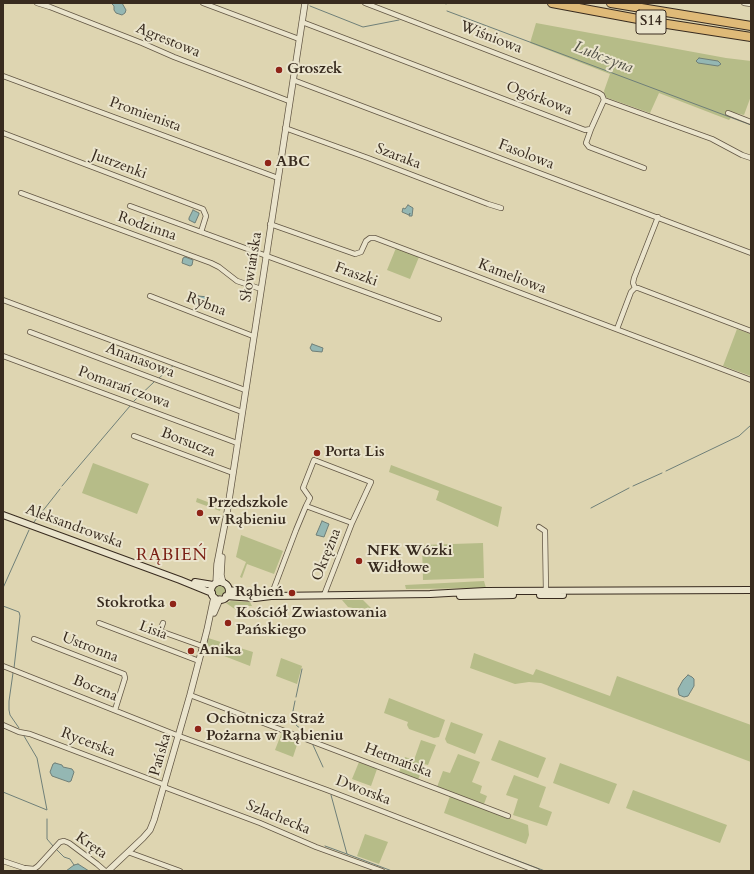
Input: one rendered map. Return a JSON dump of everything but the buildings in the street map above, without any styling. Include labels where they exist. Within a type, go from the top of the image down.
[{"type":"highway","name":"S14","points":[[552,3],[647,21],[751,37]]},
{"type":"highway","name":"S14","points":[[611,3],[751,26]]},
{"type":"main road","name":"Aleksandrowska","points":[[3,515],[180,580],[215,596]]},
{"type":"main road","name":"Aleksandrowska","points":[[180,580],[204,585],[214,584]]},
{"type":"main road","points":[[272,596],[229,590],[223,583],[214,584],[212,590],[215,596],[255,598],[272,596],[751,590]]},
{"type":"main road","points":[[226,596],[229,590]]},
{"type":"street","name":"Agrestowa","points":[[37,3],[290,101]]},
{"type":"street","points":[[203,3],[299,39]]},
{"type":"street","name":"Słowiańska","points":[[214,584],[233,473],[305,3]]},
{"type":"street","name":"Wiśniowa","points":[[365,3],[599,93],[602,95],[604,100]]},
{"type":"street","points":[[744,3],[751,4]]},
{"type":"street","name":"Ogórkowa","points":[[302,22],[585,130],[591,129]]},
{"type":"street","name":"Promienista","points":[[3,76],[278,178]]},
{"type":"street","name":"Fasolowa","points":[[293,80],[751,253]]},
{"type":"street","points":[[644,168],[589,147],[586,143],[604,100],[712,139],[742,155],[751,158]]},
{"type":"street","points":[[728,113],[751,122]]},
{"type":"street","name":"Szaraka","points":[[285,128],[501,208]]},
{"type":"street","name":"Jutrzenki","points":[[3,134],[203,209],[206,216],[201,232]]},
{"type":"street","name":"Rodzinna","points":[[21,193],[219,266],[237,281],[261,289]]},
{"type":"street","points":[[130,206],[266,255]]},
{"type":"street","points":[[617,329],[631,292],[634,288],[634,278],[658,217]]},
{"type":"street","name":"Kameliowa","points":[[270,224],[355,254],[361,252],[366,241],[370,238],[375,238],[751,380]]},
{"type":"street","name":"Fraszki","points":[[266,255],[438,318]]},
{"type":"street","points":[[634,288],[638,288],[751,331]]},
{"type":"street","name":"Rybna","points":[[150,296],[253,336]]},
{"type":"street","points":[[3,300],[245,390]]},
{"type":"street","name":"Ananasowa","points":[[30,332],[242,412]]},
{"type":"street","name":"Pomarańczowa","points":[[3,356],[237,443]]},
{"type":"street","name":"Borsucza","points":[[134,436],[233,473]]},
{"type":"street","name":"Okrężna","points":[[324,596],[352,524],[371,482],[314,460],[303,488],[310,498],[306,506],[352,524]]},
{"type":"street","points":[[272,596],[306,506]]},
{"type":"street","points":[[539,527],[545,531],[546,593]]},
{"type":"street","name":"Słowiańska","points":[[223,535],[221,575],[223,583]]},
{"type":"street","name":"Pańska","points":[[106,871],[140,841],[150,830],[154,820],[179,736],[215,596]]},
{"type":"street","name":"Lisia","points":[[99,623],[199,661]]},
{"type":"street","points":[[163,623],[160,631],[202,646]]},
{"type":"street","name":"Ustronna","points":[[34,639],[124,674],[125,678],[115,710]]},
{"type":"street","name":"Boczna","points":[[3,666],[179,736]]},
{"type":"street","name":"Hetmańska","points":[[190,695],[508,816]]},
{"type":"street","name":"Rycerska","points":[[3,725],[164,786]]},
{"type":"street","name":"Dworska","points":[[179,736],[537,871]]},
{"type":"street","name":"Szlachecka","points":[[164,786],[260,823],[316,847],[382,871]]},
{"type":"street","name":"Kręta","points":[[3,861],[24,868],[34,869],[60,842],[64,841],[106,871]]},
{"type":"street","points":[[128,852],[180,871]]},
{"type":"green space","points":[[536,23],[726,58],[751,61],[751,96],[744,115],[735,113],[729,120],[659,93],[650,113],[605,97],[604,91],[610,74],[530,43]]},
{"type":"green space","points":[[396,248],[419,257],[410,279],[387,270]]},
{"type":"green space","points":[[737,329],[751,334],[751,376],[723,366]]},
{"type":"green space","points":[[93,463],[149,484],[137,514],[82,493]]},
{"type":"green space","points":[[391,465],[502,507],[498,527],[436,500],[439,491],[389,472]]},
{"type":"green space","points":[[197,498],[221,507],[220,511],[196,502]]},
{"type":"green space","points":[[241,535],[283,551],[274,574],[247,564],[242,578],[240,577],[246,562],[236,557]]},
{"type":"green space","points":[[483,543],[484,578],[423,580],[422,545]]},
{"type":"green space","points":[[484,581],[486,588],[406,589],[405,585]]},
{"type":"green space","points":[[220,584],[224,586],[226,590],[224,594],[220,596],[216,594],[214,590],[216,586]]},
{"type":"green space","points":[[342,600],[363,600],[371,608],[358,609],[348,607]]},
{"type":"green space","points":[[231,601],[250,602],[252,606],[246,606],[239,612],[226,603]]},
{"type":"green space","points":[[208,638],[253,652],[250,666],[206,649]]},
{"type":"green space","points":[[474,653],[533,675],[536,669],[610,696],[617,676],[751,725],[751,762],[541,683],[529,682],[515,684],[470,668]]},
{"type":"green space","points":[[281,658],[302,666],[297,684],[276,676]]},
{"type":"green space","points":[[389,698],[445,720],[439,737],[434,738],[409,729],[407,725],[408,722],[384,713]]},
{"type":"green space","points":[[451,722],[483,734],[475,754],[447,743],[445,739]]},
{"type":"green space","points":[[282,732],[299,739],[293,757],[275,750]]},
{"type":"green space","points":[[421,740],[436,745],[428,765],[424,764],[418,780],[399,772],[405,757],[414,760]]},
{"type":"green space","points":[[499,740],[546,758],[538,778],[491,760]]},
{"type":"green space","points":[[458,754],[480,762],[472,782],[482,786],[480,793],[487,796],[484,804],[437,787],[443,771],[450,773]]},
{"type":"green space","points":[[359,762],[377,769],[371,786],[352,779]]},
{"type":"green space","points":[[560,763],[617,784],[609,804],[553,783]]},
{"type":"green space","points":[[514,775],[546,787],[539,807],[552,812],[547,826],[513,815],[518,799],[506,795]]},
{"type":"green space","points":[[633,790],[727,825],[720,843],[626,808]]},
{"type":"green space","points":[[450,796],[528,825],[529,835],[526,844],[444,813]]},
{"type":"green space","points":[[365,834],[388,842],[379,864],[357,856]]},
{"type":"water","points":[[111,3],[122,3],[126,10],[125,13],[122,15],[116,13],[114,6]]},
{"type":"water","points":[[699,58],[718,61],[721,64],[718,66],[698,63],[696,61]]},
{"type":"water","points":[[408,205],[413,208],[412,216],[409,216],[410,213],[409,215],[402,212],[403,208],[405,209]]},
{"type":"water","points":[[193,210],[199,213],[195,223],[189,220]]},
{"type":"water","points":[[185,257],[193,260],[192,265],[190,266],[182,263],[183,258]]},
{"type":"water","points":[[198,296],[208,297],[209,303],[206,305],[195,304],[194,300]]},
{"type":"water","points":[[312,344],[323,348],[322,352],[312,351],[310,348]]},
{"type":"water","points":[[322,521],[329,524],[324,537],[316,535]]},
{"type":"water","points":[[688,675],[694,679],[694,686],[688,696],[684,697],[679,695],[678,689]]},
{"type":"water","points":[[55,763],[72,769],[74,772],[71,781],[69,782],[52,776],[50,772],[53,764]]},
{"type":"water","points":[[78,864],[89,871],[66,871],[74,865]]},
{"type":"waterway","name":"Lubczyna","points":[[310,6],[363,27],[399,20]]},
{"type":"waterway","name":"Lubczyna","points":[[447,11],[751,125]]},
{"type":"waterway","points":[[159,378],[174,365]]},
{"type":"waterway","points":[[134,401],[154,382]]},
{"type":"waterway","points":[[62,486],[130,406]]},
{"type":"waterway","points":[[666,471],[739,436],[751,425]]},
{"type":"waterway","points":[[633,486],[662,473]]},
{"type":"waterway","points":[[591,508],[629,488]]},
{"type":"waterway","points":[[34,522],[60,489]]},
{"type":"waterway","points":[[3,588],[29,530]]},
{"type":"waterway","points":[[3,606],[19,612],[20,616],[14,668]]},
{"type":"waterway","points":[[296,697],[302,669]]},
{"type":"waterway","points":[[13,673],[9,710],[10,715],[19,728]]},
{"type":"waterway","points":[[295,701],[293,720],[297,726],[306,732],[310,738]]},
{"type":"waterway","points":[[3,792],[47,810],[37,758],[24,736]]},
{"type":"waterway","points":[[313,745],[323,767]]},
{"type":"waterway","points":[[331,795],[347,854],[392,871]]},
{"type":"waterway","points":[[47,819],[47,839],[53,846]]},
{"type":"waterway","points":[[325,846],[347,854]]},
{"type":"waterway","points":[[56,849],[64,857],[70,859],[74,865]]},
{"type":"waterway","points":[[500,854],[545,871]]},
{"type":"place","name":"Groszek","points":[[279,70]]},
{"type":"place","name":"ABC","points":[[268,163]]},
{"type":"place","name":"Porta Lis","points":[[317,453]]},
{"type":"place","name":"Przedszkole w Rąbieniu","points":[[200,513]]},
{"type":"place","name":"NFK Wózki Widłowe","points":[[359,561]]},
{"type":"place","name":"Rąbień","points":[[292,593]]},
{"type":"place","name":"Stokrotka","points":[[173,604]]},
{"type":"place","name":"Kościół Zwiastowania Pańskiego","points":[[228,623]]},
{"type":"place","name":"Anika","points":[[191,651]]},
{"type":"place","name":"Ochotnicza Straż Pożarna w Rąbieniu","points":[[198,729]]},
{"type":"district","name":"RĄBIEŃ","points":[[172,556]]}]
